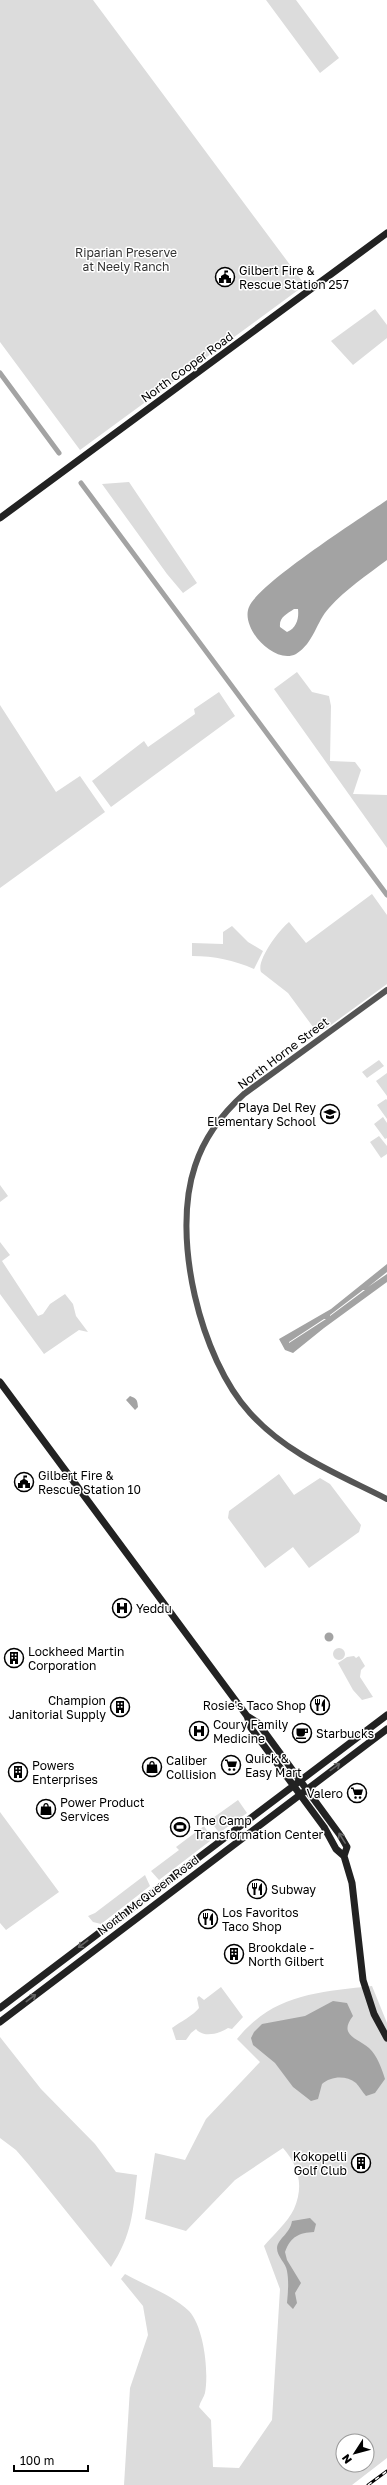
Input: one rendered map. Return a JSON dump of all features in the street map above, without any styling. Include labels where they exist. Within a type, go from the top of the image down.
[{"type":"main road","name":"North Cooper Road","points":[[0,518],[387,233]]},
{"type":"main road","points":[[0,1382],[247,1716],[251,1728],[300,1793],[336,1849],[344,1856],[352,1882],[363,1980],[374,2014],[387,2038]]},
{"type":"main road","name":"North McQueen Road","points":[[0,2008],[293,1784],[387,1715]]},
{"type":"main road","points":[[247,1716],[258,1723],[344,1841],[347,1847],[344,1856]]},
{"type":"main road","name":"North McQueen Road","points":[[0,2022],[306,1788],[387,1729]]},
{"type":"main road","points":[[181,1870],[188,1878]]},
{"type":"street","name":"North Horne Street","points":[[387,990],[234,1103],[207,1140],[195,1165],[189,1191],[186,1226],[197,1304],[213,1354],[233,1391],[250,1413],[283,1444],[314,1464],[387,1499]]},
{"type":"green space","name":"Riparian Preserve at Neely Ranch","points":[[0,0],[93,0],[305,285],[80,450],[0,342]]},
{"type":"green space","points":[[266,0],[296,0],[339,58],[320,73]]},
{"type":"green space","points":[[375,309],[387,325],[387,338],[353,365],[331,341]]},
{"type":"green space","points":[[129,482],[197,583],[183,593],[167,574],[102,484]]},
{"type":"green space","points":[[297,672],[312,692],[329,696],[331,706],[330,761],[355,762],[361,770],[353,794],[387,795],[387,848],[274,689]]},
{"type":"green space","points":[[219,692],[235,716],[111,807],[92,781],[144,741],[148,747],[195,714],[194,709]]},
{"type":"green space","points":[[0,705],[56,792],[80,776],[105,812],[0,888]]},
{"type":"green space","points":[[372,894],[387,915],[387,984],[324,1030],[316,1031],[288,993],[261,972],[260,967],[262,960],[270,945],[280,931],[289,922],[306,943]]},
{"type":"green space","points":[[232,926],[248,942],[263,951],[254,969],[224,959],[192,956],[192,943],[223,944],[223,932]]},
{"type":"green space","points":[[379,1060],[384,1066],[367,1078],[362,1072]]},
{"type":"green space","points":[[387,1073],[387,1096],[376,1081]]},
{"type":"green space","points":[[386,1099],[387,1100],[387,1119],[377,1105]]},
{"type":"green space","points":[[383,1117],[387,1123],[387,1138],[385,1139],[374,1124]]},
{"type":"green space","points":[[379,1136],[387,1146],[387,1154],[381,1158],[370,1142]]},
{"type":"green space","points":[[0,1185],[8,1196],[0,1202]]},
{"type":"green space","points":[[0,1242],[10,1255],[2,1261],[38,1316],[43,1314],[50,1304],[65,1294],[73,1304],[76,1316],[88,1332],[79,1330],[44,1354],[0,1294]]},
{"type":"green space","points":[[279,1474],[294,1495],[320,1478],[330,1484],[361,1525],[359,1532],[309,1568],[293,1547],[265,1568],[228,1518],[229,1511]]},
{"type":"green space","points":[[337,1648],[341,1648],[345,1654],[341,1660],[337,1660],[333,1656],[333,1652]]},
{"type":"green space","points":[[354,1656],[356,1658],[359,1656],[365,1666],[361,1670],[360,1677],[373,1697],[362,1700],[353,1690],[338,1663],[347,1657]]},
{"type":"green space","points":[[238,1800],[247,1813],[219,1833],[210,1820]]},
{"type":"green space","points":[[0,1812],[59,1892],[6,1930],[0,1923]]},
{"type":"green space","points":[[204,1826],[210,1835],[210,1841],[159,1880],[151,1871],[179,1850],[176,1847]]},
{"type":"green space","points":[[145,1875],[150,1886],[101,1924],[93,1922],[88,1916],[95,1913]]},
{"type":"green space","name":"Kokopelli Golf Club","points":[[372,1986],[387,2023],[387,2458],[375,2467],[375,2433],[335,2433],[335,2473],[368,2473],[352,2485],[124,2485],[130,2388],[148,2335],[143,2306],[121,2279],[125,2274],[175,2300],[189,2311],[194,2318],[202,2338],[206,2362],[205,2393],[199,2407],[211,2420],[213,2467],[239,2468],[272,2420],[280,2289],[264,2246],[284,2224],[294,2209],[297,2201],[299,2184],[293,2162],[283,2148],[235,2180],[186,2231],[145,2219],[155,2153],[185,2160],[206,2119],[260,2062],[237,2039],[251,2024],[282,2004],[298,1998],[334,1990]]},
{"type":"green space","points":[[221,1987],[243,2017],[232,2029],[228,2028],[220,2032],[207,2034],[199,2032],[196,2029],[186,2040],[176,2040],[172,2028],[197,2011],[199,2008],[197,1998],[199,1996],[204,2000]]},
{"type":"green space","points":[[0,2037],[41,2089],[95,2144],[116,2172],[137,2175],[133,2212],[127,2234],[111,2267],[29,2165],[16,2150],[0,2138]]},
{"type":"shaded area","points":[[387,500],[387,560],[357,582],[329,608],[307,644],[296,654],[287,656],[269,650],[254,634],[249,625],[249,607],[257,596],[290,567]],"holes":[[[294,609],[298,609],[297,622],[293,628],[287,632],[280,627],[281,621],[284,616]]]},
{"type":"shaded area","points":[[387,1264],[387,1272],[368,1287],[387,1274],[387,1282],[324,1328],[293,1353],[285,1350],[279,1339],[331,1309]],"holes":[[[365,1290],[330,1316],[330,1315]],[[326,1319],[289,1343],[289,1342]]]},
{"type":"shaded area","points":[[130,1396],[137,1401],[138,1407],[135,1410],[126,1400]]},
{"type":"shaded area","points":[[329,1632],[334,1637],[329,1642],[324,1637]]},
{"type":"shaded area","points":[[333,2001],[347,2003],[353,2016],[347,2028],[348,2032],[372,2051],[379,2062],[385,2079],[375,2093],[366,2096],[352,2080],[343,2078],[330,2079],[322,2084],[318,2099],[311,2101],[293,2087],[275,2063],[253,2045],[251,2038],[254,2032],[262,2024],[305,2016]]},
{"type":"shaded area","points":[[310,2218],[316,2224],[314,2232],[296,2236],[290,2242],[285,2252],[287,2260],[301,2283],[295,2293],[297,2303],[293,2309],[287,2303],[287,2271],[278,2254],[277,2248],[279,2241],[289,2229],[292,2221]]},
{"type":"waterway","points":[[0,373],[59,453]]},
{"type":"waterway","points":[[81,483],[387,895]]},
{"type":"railway","points":[[368,2485],[387,2471]]},
{"type":"place","name":"Gilbert Fire & Rescue Station 257","points":[[225,277]]},
{"type":"place","name":"Playa Del Rey Elementary School","points":[[330,1114]]},
{"type":"place","name":"Gilbert Fire & Rescue Station 10","points":[[24,1482]]},
{"type":"place","name":"Yeddu","points":[[122,1608]]},
{"type":"place","name":"Lockheed Martin Corporation","points":[[14,1658]]},
{"type":"place","name":"Rosie's Taco Shop","points":[[320,1705]]},
{"type":"place","name":"Champion Janitorial Supply","points":[[120,1707]]},
{"type":"place","name":"Coury Family Medicine","points":[[199,1731]]},
{"type":"place","name":"Starbucks","points":[[302,1733]]},
{"type":"place","name":"Quick & Easy Mart","points":[[231,1765]]},
{"type":"place","name":"Caliber Collision","points":[[152,1767]]},
{"type":"place","name":"Powers Enterprises","points":[[18,1772]]},
{"type":"place","name":"Valero","points":[[357,1793]]},
{"type":"place","name":"Power Product Services","points":[[46,1809]]},
{"type":"place","name":"The Camp Transformation Center","points":[[180,1827]]},
{"type":"place","name":"Subway","points":[[257,1889]]},
{"type":"place","name":"Los Favoritos Taco Shop","points":[[208,1919]]},
{"type":"place","name":"Brookdale - North Gilbert","points":[[234,1954]]},
{"type":"place","name":"Kokopelli Golf Club","points":[[361,2163]]}]
